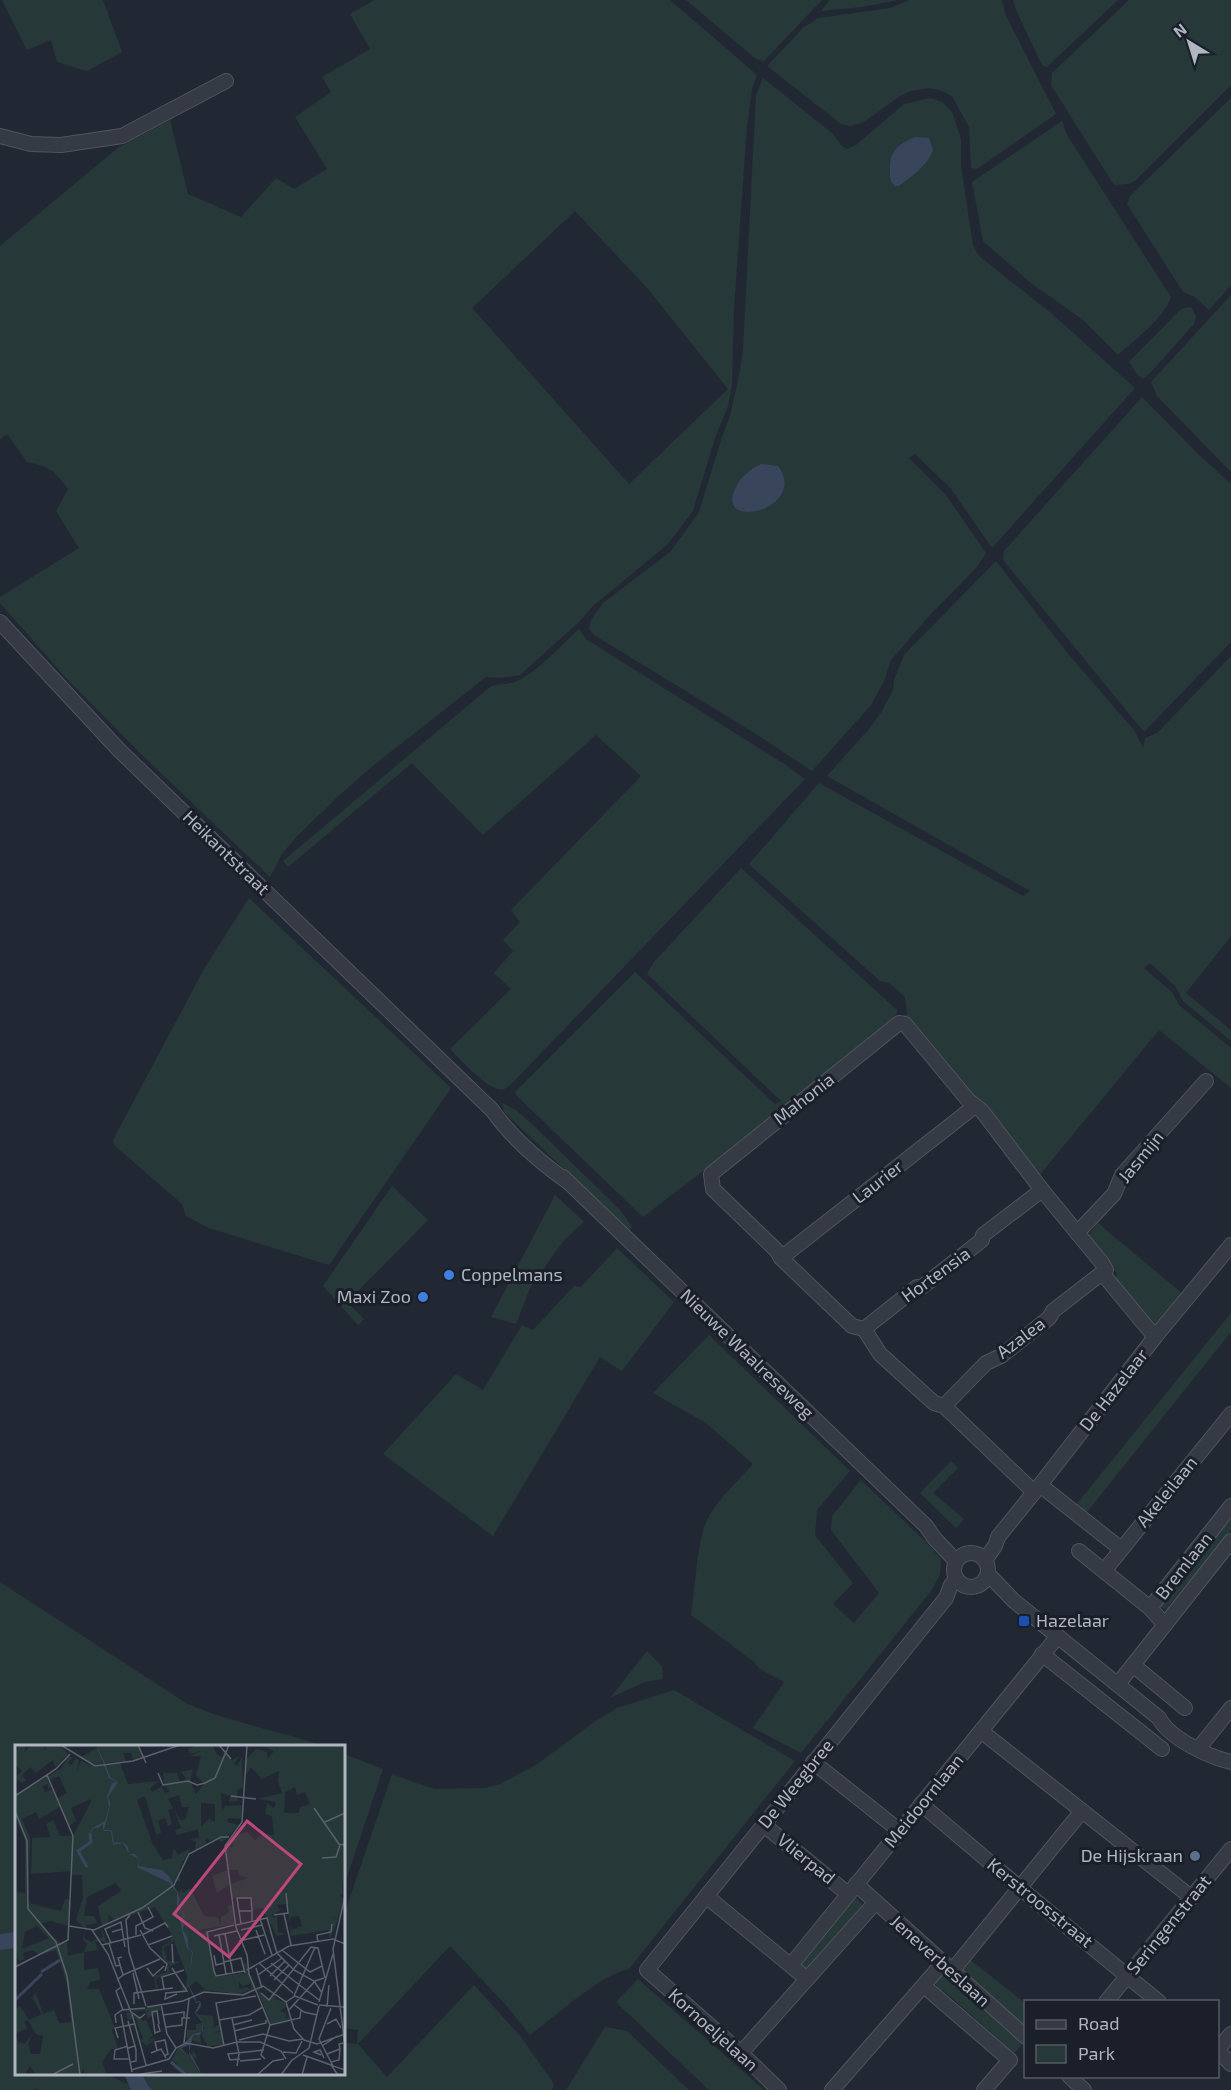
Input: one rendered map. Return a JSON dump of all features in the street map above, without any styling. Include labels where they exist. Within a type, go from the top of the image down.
[{"type":"street","points":[[0,136],[31,144],[61,145],[122,136],[226,81]]},
{"type":"street","name":"Heikantstraat","points":[[0,622],[119,750],[458,1077]]},
{"type":"street","name":"Mahonia","points":[[864,1329],[852,1326],[781,1258],[777,1251],[713,1189],[711,1174],[900,1023],[905,1024],[975,1106],[982,1111],[1042,1190]]},
{"type":"street","name":"Nieuwe Waalreseweg","points":[[458,1077],[553,1164],[568,1182],[926,1526],[940,1533],[970,1557]]},
{"type":"street","name":"Jasmijn","points":[[1077,1233],[1114,1194],[1122,1175],[1206,1081]]},
{"type":"street","name":"Laurier","points":[[781,1258],[975,1106]]},
{"type":"street","points":[[1042,1190],[1102,1263],[1106,1270],[1102,1274],[1155,1337]]},
{"type":"street","name":"Hortensia","points":[[864,1329],[917,1287],[922,1287],[974,1247],[982,1240],[983,1235],[1042,1190]]},
{"type":"street","name":"De Hazelaar","points":[[970,1557],[994,1546],[998,1537],[1155,1337],[1231,1245]]},
{"type":"street","name":"Azalea","points":[[945,1406],[986,1363],[1001,1356],[1049,1318],[1053,1311],[1102,1274]]},
{"type":"street","points":[[864,1329],[880,1354],[934,1403],[945,1406],[1037,1489],[1121,1550]]},
{"type":"street","name":"Akeleilaan","points":[[1104,1571],[1231,1414]]},
{"type":"street","name":"Bremlaan","points":[[1165,1625],[1150,1608],[1231,1506]]},
{"type":"street","name":"Bremlaan","points":[[1118,1684],[1231,1541]]},
{"type":"street","points":[[1079,1551],[1150,1608]]},
{"type":"street","points":[[970,1557],[987,1564],[984,1579],[972,1587],[959,1582],[954,1567],[970,1557]]},
{"type":"street","points":[[984,1579],[1118,1684],[1159,1718],[1163,1726],[1175,1736],[1231,1756]]},
{"type":"street","name":"De Weegbree","points":[[647,1970],[946,1598],[951,1585],[959,1582]]},
{"type":"street","name":"Meidoornlaan","points":[[790,1965],[1058,1636]]},
{"type":"street","points":[[1042,1654],[1161,1749]]},
{"type":"street","points":[[1133,1665],[1185,1708]]},
{"type":"street","points":[[1200,1746],[1231,1708]]},
{"type":"street","points":[[981,1731],[1191,1897]]},
{"type":"street","points":[[1200,1746],[1231,1762]]},
{"type":"street","points":[[813,1762],[900,1831]]},
{"type":"street","name":"Kerstroosstraat","points":[[921,1804],[1158,2000]]},
{"type":"street","points":[[832,2090],[924,1986],[948,1967],[1020,1888],[1082,1811]]},
{"type":"street","name":"Vlierpad","points":[[764,1825],[852,1889]]},
{"type":"street","name":"Seringenstraat","points":[[1107,2000],[1231,1849]]},
{"type":"street","name":"Jeneverbeslaan","points":[[852,1889],[875,1903],[1024,2035]]},
{"type":"street","points":[[706,1896],[807,1979]]},
{"type":"street","points":[[741,2053],[875,1903]]},
{"type":"street","name":"Kornoeljelaan","points":[[647,1970],[780,2090]]},
{"type":"street","name":"Jeneverbeslaan","points":[[924,1986],[1010,2060],[984,2090]]},
{"type":"street","points":[[1219,2049],[1231,2034]]},
{"type":"street","points":[[1219,2051],[1231,2064]]},
{"type":"street","points":[[1071,2078],[1084,2090]]},
{"type":"green space","points":[[2,0],[103,0],[122,52],[87,71],[57,62],[51,40],[27,50]]},
{"type":"green space","points":[[374,0],[670,0],[757,75],[752,89],[747,126],[734,309],[732,385],[728,406],[715,438],[693,511],[668,544],[593,606],[579,622],[520,675],[501,678],[486,677],[369,769],[297,836],[282,854],[270,877],[144,757],[67,679],[0,603],[0,597],[79,548],[56,511],[68,489],[51,470],[27,462],[7,434],[0,439],[0,246],[119,147],[170,120],[188,194],[241,217],[276,178],[294,189],[327,169],[295,117],[331,92],[322,77],[370,49],[350,14]],"holes":[[[575,211],[648,289],[728,389],[629,484],[472,308]]]},
{"type":"green space","points":[[686,0],[822,0],[764,61],[756,59]]},
{"type":"green space","points":[[830,0],[898,0],[862,7],[821,11]]},
{"type":"green space","points":[[910,0],[1002,0],[1005,14],[1056,114],[977,169],[971,168],[969,127],[952,96],[940,90],[928,88],[911,91],[900,96],[864,122],[850,126],[841,124],[767,66],[803,28],[818,18],[890,8]]},
{"type":"green space","points":[[1013,0],[1118,0],[1047,67],[1042,65]]},
{"type":"green space","points":[[1129,0],[1231,0],[1231,85],[1136,180],[1129,184],[1114,185],[1051,85],[1052,73]]},
{"type":"green space","points":[[763,78],[833,134],[847,149],[856,145],[904,104],[930,98],[942,102],[952,112],[961,139],[961,167],[973,245],[979,256],[1051,313],[1135,388],[992,548],[951,489],[915,454],[909,458],[946,495],[986,553],[977,567],[931,614],[891,660],[884,681],[871,705],[812,771],[594,635],[589,629],[591,620],[603,603],[670,552],[699,512],[730,416],[743,350],[756,95]]},
{"type":"green space","points":[[1231,98],[1231,285],[1209,310],[1195,297],[1183,292],[1127,204],[1130,196]]},
{"type":"green space","points":[[1062,121],[1067,135],[1171,297],[1156,321],[1118,355],[1083,320],[1031,283],[983,241],[972,182]]},
{"type":"green space","points":[[1231,295],[1231,472],[1157,396],[1151,382]]},
{"type":"green space","points":[[1191,307],[1196,316],[1194,324],[1143,379],[1129,362],[1181,309]]},
{"type":"green space","points":[[1142,397],[1231,484],[1231,642],[1144,732],[1003,560],[1004,551]]},
{"type":"green space","points":[[996,561],[1069,655],[1134,730],[1143,748],[1145,738],[1157,733],[1231,656],[1231,936],[1186,993],[1231,1030],[1231,1041],[1183,1001],[1176,987],[1150,963],[1144,968],[1172,992],[1179,1005],[1231,1048],[1231,1088],[1159,1030],[1038,1177],[906,1015],[905,997],[889,983],[880,981],[749,864],[819,783],[1023,896],[1030,891],[827,776],[882,711],[893,690],[894,680],[904,655]]},
{"type":"green space","points":[[579,629],[586,639],[805,779],[514,1081],[504,1089],[498,1089],[476,1075],[450,1049],[511,989],[494,973],[513,951],[503,940],[520,922],[511,910],[641,776],[596,735],[483,835],[412,763],[288,867],[283,861],[490,687],[525,677]]},
{"type":"green space","points":[[741,868],[897,1010],[896,1015],[724,1155],[643,1217],[515,1092],[635,972],[775,1104],[781,1101],[647,974],[654,962]]},
{"type":"green space","points":[[249,898],[451,1088],[329,1265],[209,1228],[186,1216],[182,1204],[115,1146],[113,1140],[204,969]]},
{"type":"green space","points":[[502,1103],[516,1110],[532,1124],[621,1211],[632,1227],[628,1230],[504,1112]]},
{"type":"green space","points":[[392,1186],[428,1220],[347,1302],[364,1319],[358,1325],[323,1286]]},
{"type":"green space","points":[[555,1195],[584,1222],[564,1240],[530,1288],[516,1324],[491,1317]]},
{"type":"green space","points":[[1098,1223],[1184,1295],[1155,1331],[1115,1283],[1117,1273],[1087,1237]]},
{"type":"green space","points":[[617,1248],[674,1302],[622,1371],[600,1357],[493,1536],[383,1454],[456,1374],[483,1390],[522,1325],[533,1330],[574,1286],[581,1287]]},
{"type":"green space","points":[[1231,1313],[1231,1332],[1086,1513],[1076,1505]]},
{"type":"green space","points":[[709,1335],[850,1471],[817,1510],[815,1535],[853,1583],[833,1604],[854,1623],[879,1593],[831,1530],[832,1516],[861,1480],[941,1559],[940,1575],[931,1591],[801,1753],[753,1728],[784,1682],[760,1669],[753,1661],[691,1615],[698,1555],[706,1522],[721,1499],[753,1464],[706,1423],[653,1393]]},
{"type":"green space","points":[[951,1461],[958,1468],[933,1493],[964,1519],[956,1528],[920,1493]]},
{"type":"green space","points":[[1231,1511],[1231,1530],[1165,1610],[1158,1604]]},
{"type":"green space","points":[[0,1582],[186,1703],[220,1716],[320,1745],[15,1745],[15,1932],[0,1934]]},
{"type":"green space","points":[[647,1651],[662,1666],[663,1679],[645,1682],[610,1698]]},
{"type":"green space","points":[[674,1690],[795,1761],[629,1969],[618,1972],[592,1987],[530,2035],[505,2004],[450,1946],[358,2044],[387,2077],[474,1985],[521,2037],[554,2084],[552,2090],[154,2090],[149,2087],[143,2075],[345,2075],[345,2043],[357,2044],[358,2030],[345,2028],[345,1912],[392,1774],[435,1789],[485,1788],[500,1784],[536,1765],[617,1708]]},
{"type":"green space","points":[[345,1754],[383,1769],[345,1883]]},
{"type":"green space","points":[[854,1896],[863,1905],[806,1971],[799,1964]]},
{"type":"green space","points":[[15,1948],[15,2075],[108,2075],[129,2085],[131,2090],[38,2090],[34,2088],[34,2090],[0,2090],[0,1950]]},
{"type":"green space","points":[[968,1958],[1024,2002],[1024,2031],[958,1970]]},
{"type":"green space","points":[[945,1974],[1024,2042],[1012,2056],[1002,2048],[1002,2042],[944,1991],[937,1989],[937,1979]]},
{"type":"green space","points":[[638,1979],[764,2090],[709,2090],[616,2002]]},
{"type":"green space","points":[[605,2027],[627,2031],[689,2090],[566,2090]]},
{"type":"water","points":[[915,137],[929,138],[933,150],[919,170],[899,186],[895,186],[890,178],[891,157],[900,145]]},
{"type":"water","points":[[761,464],[778,466],[784,480],[782,493],[763,509],[751,512],[740,511],[733,505],[735,489],[744,476]]},
{"type":"water","points":[[15,1932],[15,1948],[0,1950],[0,1934]]},
{"type":"water","points":[[143,2075],[149,2087],[154,2090],[131,2090],[125,2076]]},
{"type":"place","name":"Coppelmans","points":[[449,1275]]},
{"type":"place","name":"Maxi Zoo","points":[[423,1297]]},
{"type":"place","name":"Hazelaar","points":[[1024,1621]]},
{"type":"place","name":"De Hijskraan","points":[[1195,1856]]}]
